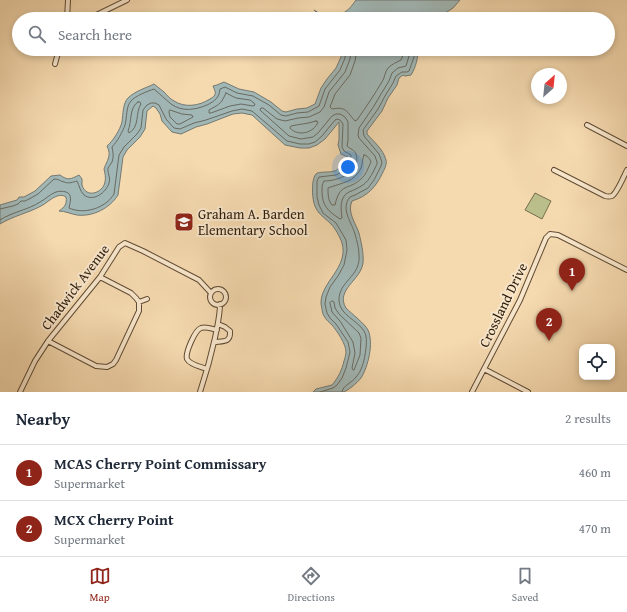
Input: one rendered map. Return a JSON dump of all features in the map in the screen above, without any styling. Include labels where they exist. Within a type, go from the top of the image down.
[{"type":"street","points":[[67,12],[68,0]]},
{"type":"street","points":[[102,12],[127,0]]},
{"type":"street","points":[[55,64],[57,56]]},
{"type":"street","points":[[587,125],[627,146]]},
{"type":"street","points":[[554,170],[608,197],[615,193],[627,170]]},
{"type":"street","name":"Crossland Drive","points":[[472,392],[520,300],[546,238],[550,234],[558,235],[627,270]]},
{"type":"street","name":"Chadwick Avenue","points":[[20,392],[35,361],[48,341],[100,277],[119,247],[125,243],[199,280],[211,294]]},
{"type":"street","points":[[48,341],[96,366],[107,367],[113,364],[139,311],[139,302],[132,293],[100,277]]},
{"type":"street","points":[[220,289],[226,294],[226,299],[223,303],[215,304],[210,298],[211,294],[213,291],[220,289]]},
{"type":"street","points":[[139,302],[147,298]]},
{"type":"street","points":[[200,392],[217,330],[220,304]]},
{"type":"street","points":[[214,342],[227,341],[230,335],[230,331],[225,326],[218,324]]},
{"type":"street","points":[[207,369],[191,363],[188,360],[187,352],[197,331],[201,328],[217,330]]},
{"type":"street","points":[[484,368],[528,392]]},
{"type":"green space","points":[[535,193],[551,201],[542,219],[525,210]]},
{"type":"water","points":[[356,0],[460,0],[453,8],[447,12],[345,12]]},
{"type":"water","points":[[418,56],[411,75],[403,75],[399,78],[397,85],[388,98],[382,111],[367,131],[367,134],[383,152],[386,163],[377,182],[371,190],[367,194],[352,201],[350,209],[359,233],[363,263],[358,275],[346,290],[343,302],[346,308],[368,330],[370,335],[370,348],[364,373],[353,386],[344,392],[313,392],[316,389],[332,385],[341,371],[346,353],[345,345],[341,338],[323,315],[321,304],[325,289],[342,260],[342,243],[333,226],[315,207],[312,192],[316,174],[332,172],[344,165],[347,161],[348,157],[341,154],[338,145],[339,122],[325,139],[317,145],[309,148],[300,148],[285,145],[252,115],[242,113],[233,114],[181,134],[172,132],[162,121],[160,114],[153,106],[147,111],[145,129],[123,157],[118,195],[106,208],[89,215],[77,215],[59,211],[66,203],[66,197],[60,195],[43,205],[0,224],[0,205],[17,200],[19,197],[24,197],[35,191],[51,176],[60,175],[70,179],[79,175],[82,179],[82,185],[87,192],[94,193],[101,189],[105,182],[104,169],[109,155],[107,146],[120,128],[126,100],[137,92],[154,84],[178,103],[183,105],[197,105],[212,98],[215,94],[213,86],[224,82],[239,89],[254,92],[271,102],[282,111],[286,112],[307,108],[315,104],[321,88],[336,68],[341,57]]},
{"type":"place","name":"Graham A. Barden Elementary School","points":[[184,222]]},
{"type":"place","name":"MCAS Cherry Point Commissary","points":[[572,291]]},
{"type":"place","name":"MCX Cherry Point","points":[[549,341]]}]
